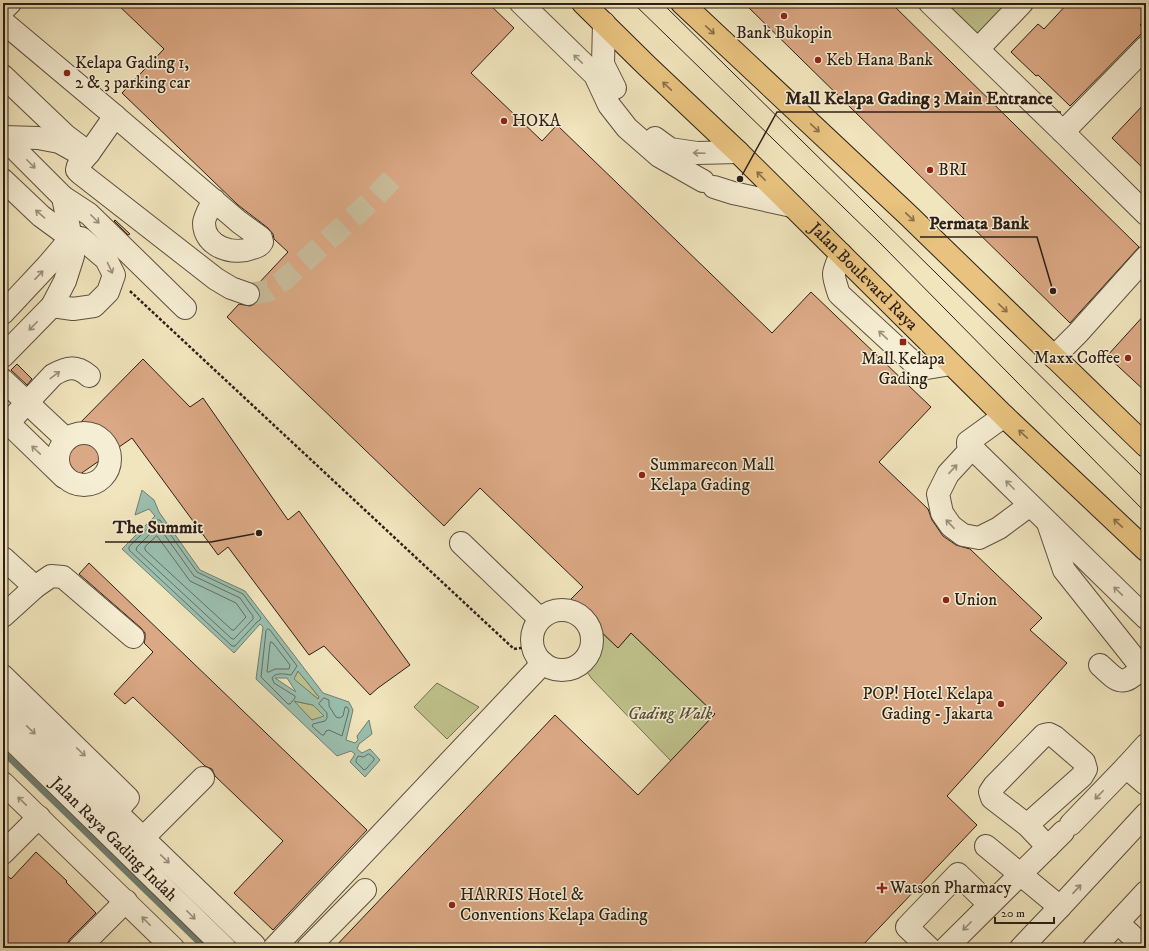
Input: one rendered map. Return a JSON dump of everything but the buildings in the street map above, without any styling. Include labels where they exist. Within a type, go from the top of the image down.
[{"type":"main road","name":"Jalan Boulevard Raya","points":[[583,3],[738,152],[1004,416],[1146,550]]},
{"type":"main road","points":[[682,3],[908,215],[1146,446]]},
{"type":"street","points":[[3,10],[10,3]]},
{"type":"street","points":[[521,3],[599,69],[632,121],[670,149],[697,153],[738,152]]},
{"type":"street","points":[[930,3],[1146,214]]},
{"type":"street","points":[[978,49],[1022,3]]},
{"type":"street","points":[[3,22],[214,200]]},
{"type":"street","points":[[604,23],[599,69],[609,105],[627,128],[659,156],[708,184],[733,193],[792,206]]},
{"type":"street","points":[[1063,132],[1146,47]]},
{"type":"street","points":[[3,76],[87,155]]},
{"type":"street","points":[[115,116],[78,166],[77,170],[216,278],[231,288],[248,294]]},
{"type":"street","points":[[3,137],[38,138],[59,142],[87,155]]},
{"type":"street","points":[[3,137],[63,196],[89,214],[185,308]]},
{"type":"street","points":[[3,180],[72,247]]},
{"type":"street","points":[[3,356],[52,306],[64,281],[72,247],[63,196]]},
{"type":"street","points":[[3,313],[48,266],[81,238],[106,259],[114,275],[108,292],[94,306],[73,309],[52,306]]},
{"type":"street","points":[[841,254],[834,269],[834,277],[839,294],[918,367],[927,368],[951,364]]},
{"type":"street","points":[[1054,357],[1078,333],[1146,257]]},
{"type":"street","points":[[64,477],[58,464],[59,451],[66,439],[79,433],[92,433],[104,441],[110,453],[109,467],[102,479],[90,485],[76,484],[64,477],[6,421],[28,402],[53,375],[62,370],[72,367],[83,371],[89,376]]},
{"type":"street","points":[[3,380],[66,439]]},
{"type":"street","points":[[1004,416],[968,442],[968,444],[1146,618]]},
{"type":"street","points":[[972,448],[948,474],[938,494],[942,513],[951,526],[963,534],[979,538],[998,528],[1030,505]]},
{"type":"street","points":[[1048,523],[1064,570],[1144,667],[1131,678],[1123,681],[1116,680],[1100,665]]},
{"type":"street","points":[[461,543],[540,619]]},
{"type":"street","points":[[3,558],[36,587]]},
{"type":"street","points":[[3,616],[50,576],[64,577],[133,637]]},
{"type":"street","points":[[558,610],[572,611],[584,619],[590,628],[592,638],[591,647],[587,657],[580,664],[561,670],[552,668],[538,655],[532,636],[540,619],[548,613],[558,610]]},
{"type":"street","points":[[365,890],[307,948],[281,940],[538,655]]},
{"type":"street","points":[[3,676],[128,798],[109,819]]},
{"type":"street","points":[[3,703],[109,819],[143,838],[254,945],[250,948]]},
{"type":"street","name":"Jalan Raya Gading Indah","points":[[3,731],[109,819],[225,948]]},
{"type":"street","points":[[946,948],[1067,828],[1146,744]]},
{"type":"street","points":[[1126,767],[1146,784]]},
{"type":"street","points":[[143,838],[203,778]]},
{"type":"street","points":[[3,783],[173,948]]},
{"type":"street","points":[[1021,948],[1146,814]]},
{"type":"street","points":[[3,853],[39,817]]},
{"type":"street","points":[[1027,826],[1048,847]]},
{"type":"street","points":[[986,846],[1060,907]]},
{"type":"street","points":[[929,948],[907,927],[958,874],[989,904]]},
{"type":"street","points":[[1094,948],[1146,892]]},
{"type":"street","points":[[79,948],[126,901]]},
{"type":"street","points":[[1118,923],[1145,948]]},
{"type":"path","points":[[114,275],[514,648],[538,655]]},
{"type":"green space","points":[[947,3],[1007,3],[978,34]]},
{"type":"green space","name":"Gading Walk","points":[[595,626],[618,648],[631,633],[715,714],[671,761],[592,679],[579,661]]},
{"type":"green space","points":[[298,671],[319,697],[318,699],[293,679]]},
{"type":"green space","points":[[437,683],[479,707],[447,739],[414,707]]},
{"type":"green space","points":[[293,701],[313,705],[325,717],[312,720]]},
{"type":"water","points":[[142,490],[154,500],[159,512],[200,570],[245,591],[323,693],[349,702],[353,710],[346,740],[355,743],[358,740],[357,736],[369,720],[372,734],[359,744],[357,749],[362,753],[370,749],[380,760],[365,777],[350,762],[355,754],[351,751],[337,756],[256,679],[263,627],[260,624],[234,653],[122,549],[155,516],[149,509],[135,515]],"holes":[[[298,671],[319,697],[318,699],[294,679]],[[275,678],[287,678],[296,692]],[[294,701],[313,705],[324,716],[312,720]]]},
{"type":"waterway","points":[[3,752],[205,948]]},
{"type":"tunnel","points":[[248,294],[268,291],[285,279],[370,202],[396,175]]},
{"type":"tram line","points":[[633,3],[880,243],[1146,513]]},
{"type":"tram line","points":[[662,3],[1146,480]]},
{"type":"place","name":"Bank Bukopin","points":[[784,16]]},
{"type":"place","name":"Keb Hana Bank","points":[[818,60]]},
{"type":"place","name":"Kelapa Gading 1, 2 & 3 parking car","points":[[67,73]]},
{"type":"place","name":"HOKA","points":[[504,121]]},
{"type":"place","name":"BRI","points":[[930,170]]},
{"type":"place","name":"Mall Kelapa Gading 3 Main Entrance","points":[[740,179]]},
{"type":"place","name":"Permata Bank","points":[[1053,291]]},
{"type":"place","name":"Mall Kelapa Gading","points":[[903,342]]},
{"type":"place","name":"Maxx Coffee","points":[[1128,358]]},
{"type":"place","name":"Summarecon Mall Kelapa Gading","points":[[642,475]]},
{"type":"place","name":"The Summit","points":[[259,533]]},
{"type":"place","name":"Union","points":[[946,600]]},
{"type":"place","name":"POP! Hotel Kelapa Gading - Jakarta","points":[[1001,704]]},
{"type":"place","name":"Watson Pharmacy","points":[[882,888]]},
{"type":"place","name":"HARRIS Hotel & Conventions Kelapa Gading","points":[[452,905]]}]
